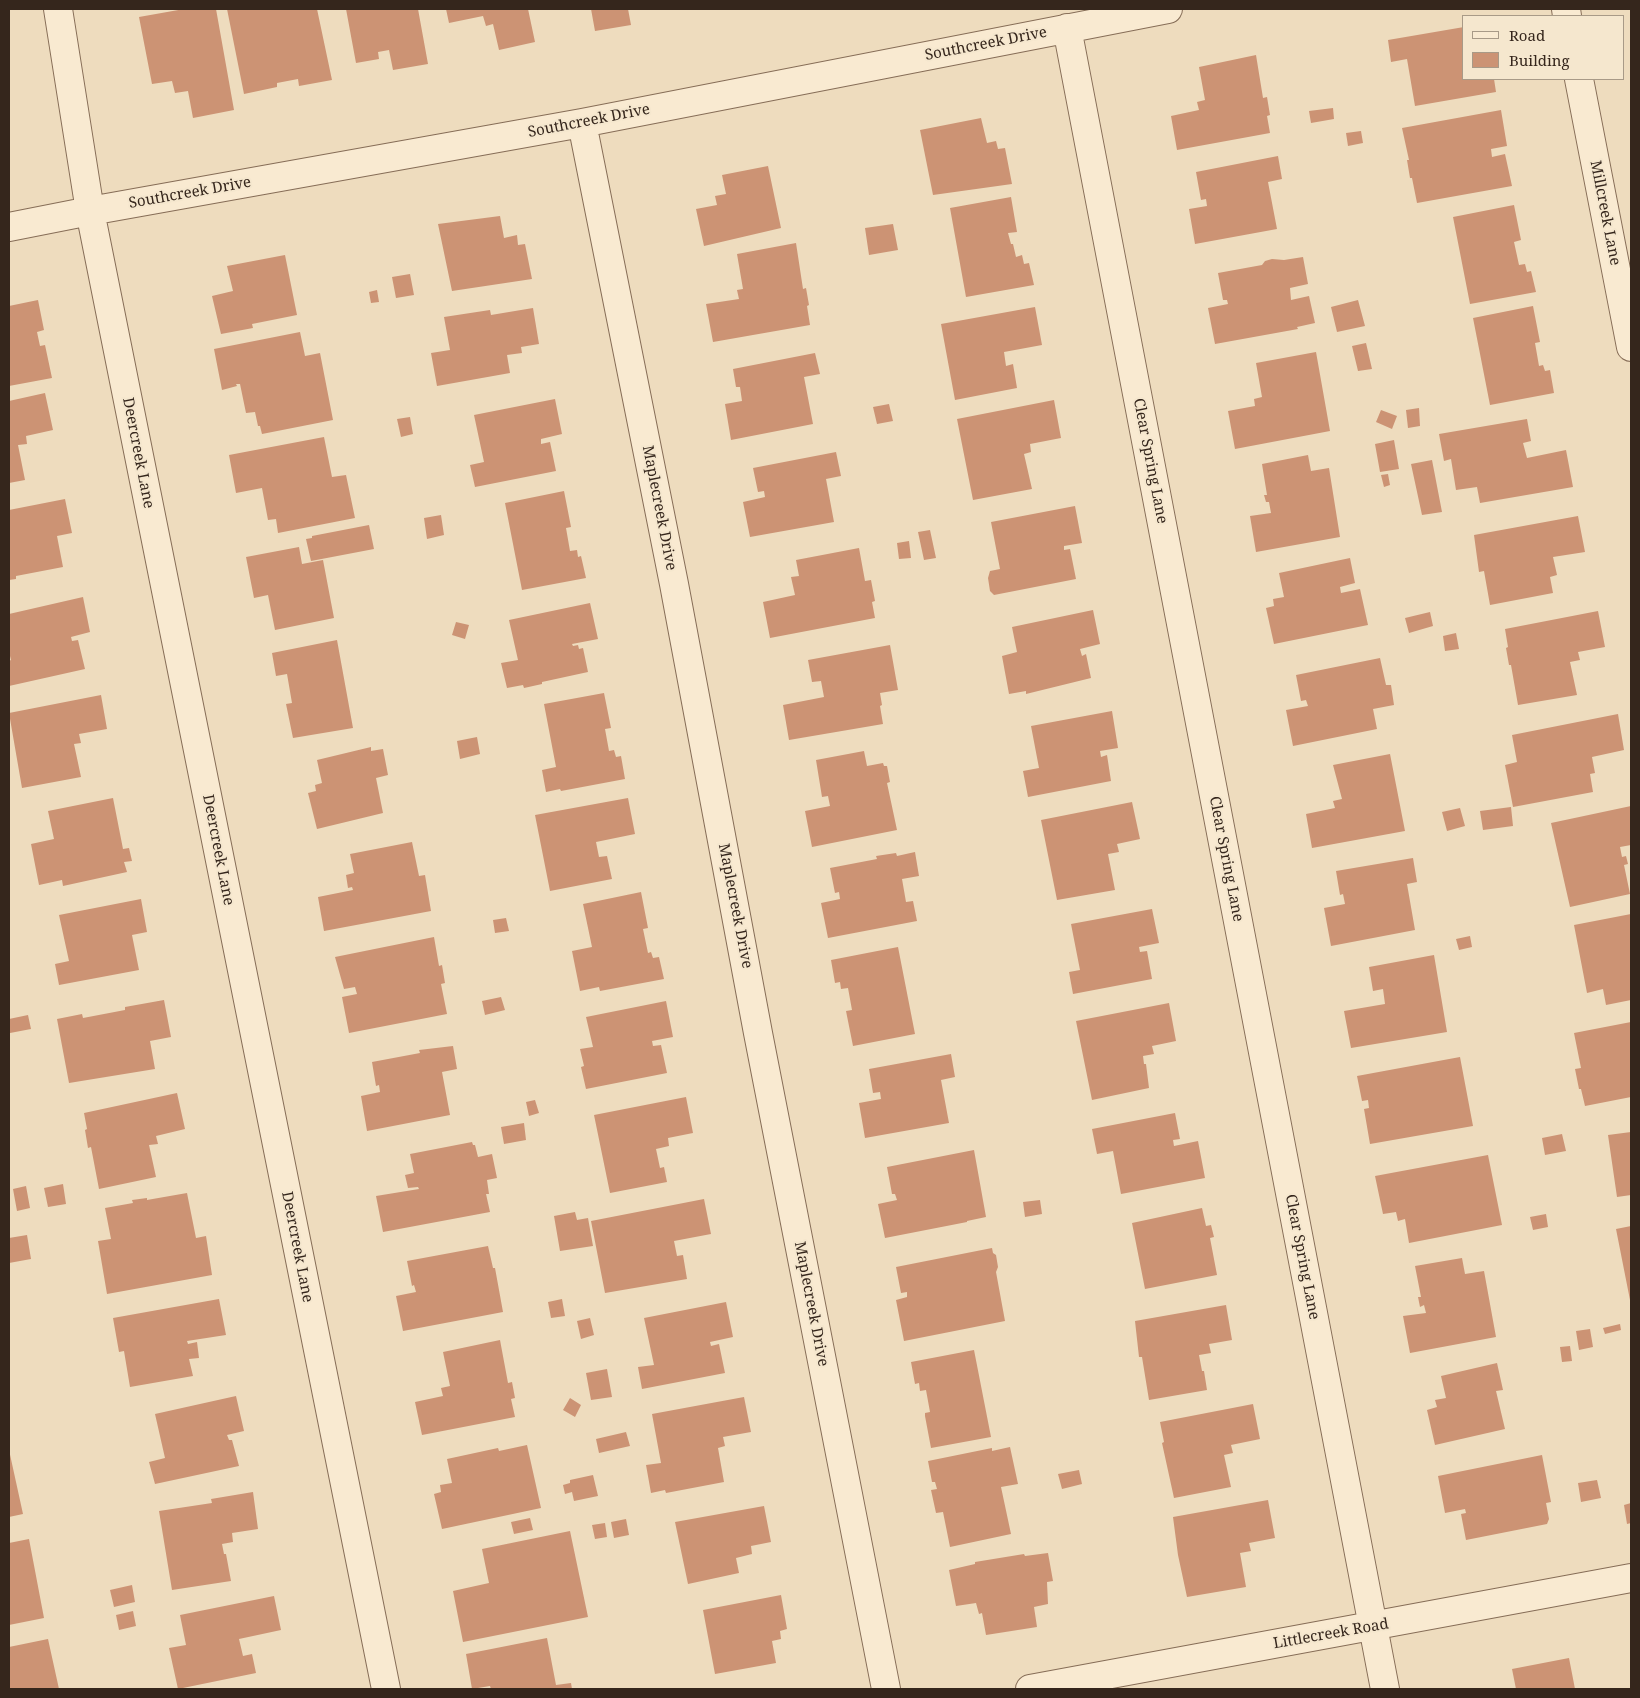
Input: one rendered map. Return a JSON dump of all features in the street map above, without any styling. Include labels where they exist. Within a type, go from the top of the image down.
[{"type":"street","name":"Deercreek Lane","points":[[58,9],[90,211],[386,1689]]},
{"type":"street","name":"Southcreek Drive","points":[[9,227],[582,123],[1168,9]]},
{"type":"street","name":"Clear Spring Lane","points":[[1067,28],[1385,1689]]},
{"type":"street","name":"Millcreek Lane","points":[[1579,80],[1631,347]]},
{"type":"street","name":"Maplecreek Drive","points":[[582,123],[674,584],[760,1043],[886,1689]]},
{"type":"street","name":"Littlecreek Road","points":[[1030,1689],[1631,1578]]},
{"type":"building","points":[[184,9],[216,9],[234,110],[193,118],[188,91],[175,93],[172,81],[152,84],[139,17]]},
{"type":"building","points":[[227,9],[317,9],[332,80],[299,86],[298,79],[277,83],[277,87],[244,94]]},
{"type":"building","points":[[346,9],[418,9],[428,64],[393,70],[389,50],[378,52],[379,59],[356,63]]},
{"type":"building","points":[[446,9],[528,9],[535,42],[499,50],[493,24],[486,26],[483,16],[449,23]]},
{"type":"building","points":[[591,9],[628,9],[631,25],[595,31]]},
{"type":"building","points":[[1462,27],[1462,80],[1494,80],[1496,92],[1415,106],[1407,59],[1391,62],[1388,40]]},
{"type":"building","points":[[1256,55],[1263,98],[1267,97],[1270,115],[1267,116],[1270,133],[1177,150],[1171,116],[1199,110],[1197,102],[1205,100],[1199,67]]},
{"type":"building","points":[[1333,108],[1334,119],[1311,123],[1309,111]]},
{"type":"building","points":[[1501,110],[1507,146],[1491,149],[1492,157],[1505,154],[1512,186],[1417,203],[1412,178],[1410,178],[1407,160],[1409,160],[1402,128]]},
{"type":"building","points":[[981,118],[987,143],[996,141],[998,149],[1005,148],[1012,184],[933,195],[920,130]]},
{"type":"building","points":[[1361,131],[1363,143],[1348,146],[1346,133]]},
{"type":"building","points":[[1278,156],[1282,179],[1268,182],[1277,229],[1195,244],[1189,209],[1207,206],[1206,199],[1201,200],[1196,172]]},
{"type":"building","points":[[768,166],[781,228],[704,246],[696,209],[717,205],[715,196],[726,194],[722,175]]},
{"type":"building","points":[[1011,197],[1017,232],[1008,233],[1016,257],[1022,255],[1024,264],[1029,263],[1034,285],[966,297],[950,208]]},
{"type":"building","points":[[1514,205],[1521,240],[1514,242],[1519,265],[1525,264],[1527,272],[1531,271],[1536,292],[1470,304],[1453,217]]},
{"type":"building","points":[[500,216],[504,238],[517,235],[518,245],[525,244],[532,279],[452,291],[438,224]]},
{"type":"building","points":[[893,224],[898,250],[869,255],[865,228]]},
{"type":"building","points":[[796,243],[803,289],[806,288],[809,305],[807,306],[810,325],[713,342],[706,304],[739,299],[737,290],[743,289],[737,254]]},
{"type":"building","points":[[285,255],[297,315],[252,324],[253,328],[221,334],[212,296],[233,291],[227,266]]},
{"type":"building","points":[[1303,257],[1308,284],[1290,288],[1291,300],[1309,296],[1315,323],[1297,327],[1298,329],[1215,344],[1208,308],[1228,304],[1227,300],[1223,300],[1218,273],[1262,265],[1265,261],[1272,259],[1284,260]]},
{"type":"building","points":[[410,274],[414,295],[396,298],[392,277]]},
{"type":"building","points":[[377,290],[379,302],[371,303],[369,292]]},
{"type":"building","points":[[38,300],[44,330],[37,332],[40,346],[45,345],[52,378],[9,386],[9,306]]},
{"type":"building","points":[[1358,300],[1365,326],[1337,332],[1331,307]]},
{"type":"building","points":[[1533,306],[1540,342],[1535,343],[1539,366],[1543,365],[1545,371],[1550,370],[1554,393],[1490,405],[1473,318]]},
{"type":"building","points":[[1035,307],[1042,345],[1004,352],[1006,366],[1013,364],[1017,388],[955,400],[941,324]]},
{"type":"building","points":[[533,308],[539,344],[521,347],[522,353],[507,355],[510,373],[437,386],[431,353],[450,350],[444,317],[490,310],[491,315]]},
{"type":"building","points":[[300,332],[305,356],[320,353],[333,420],[262,434],[255,412],[246,413],[240,384],[222,390],[214,349]]},
{"type":"building","points":[[1366,343],[1372,369],[1358,371],[1352,346]]},
{"type":"building","points":[[1316,352],[1330,431],[1235,449],[1228,411],[1255,406],[1254,399],[1262,397],[1256,363]]},
{"type":"building","points":[[815,353],[820,374],[804,377],[813,424],[731,440],[725,404],[742,401],[740,387],[736,387],[733,369]]},
{"type":"building","points":[[45,393],[53,430],[26,436],[27,444],[18,445],[25,480],[9,483],[9,401]]},
{"type":"building","points":[[555,399],[562,434],[541,439],[541,444],[550,442],[556,471],[475,487],[470,465],[484,462],[474,415]]},
{"type":"building","points":[[1054,400],[1061,438],[1030,444],[1031,452],[1024,454],[1032,489],[973,500],[957,419]]},
{"type":"building","points":[[889,404],[893,421],[877,424],[873,407]]},
{"type":"building","points":[[1419,408],[1420,426],[1408,428],[1406,410]]},
{"type":"building","points":[[1381,410],[1397,416],[1392,429],[1376,422]]},
{"type":"building","points":[[410,417],[413,434],[401,437],[397,419]]},
{"type":"building","points":[[1527,419],[1531,441],[1523,443],[1527,458],[1566,450],[1573,487],[1480,503],[1477,487],[1456,490],[1451,459],[1444,461],[1439,434]]},
{"type":"building","points":[[324,437],[332,477],[346,475],[355,518],[278,533],[276,519],[268,520],[262,488],[236,493],[229,455]]},
{"type":"building","points":[[1394,440],[1399,469],[1380,472],[1375,444]]},
{"type":"building","points":[[836,452],[841,476],[826,479],[834,522],[750,537],[743,502],[765,497],[764,491],[758,492],[753,468]]},
{"type":"building","points":[[1308,455],[1311,471],[1329,468],[1340,537],[1256,552],[1250,516],[1271,513],[1269,502],[1266,502],[1264,495],[1267,495],[1262,464]]},
{"type":"building","points":[[1432,460],[1442,512],[1422,515],[1411,464]]},
{"type":"building","points":[[1388,474],[1390,485],[1384,487],[1381,475]]},
{"type":"building","points":[[564,491],[571,527],[566,528],[570,551],[577,550],[578,557],[581,556],[586,578],[522,590],[505,503]]},
{"type":"building","points":[[65,499],[72,533],[57,536],[63,567],[16,576],[16,579],[9,580],[9,510]]},
{"type":"building","points":[[1075,506],[1082,543],[1064,546],[1064,550],[1070,549],[1076,579],[994,595],[990,591],[988,578],[990,571],[1000,569],[991,522]]},
{"type":"building","points":[[441,515],[444,535],[427,539],[424,518]]},
{"type":"building","points":[[1578,516],[1585,552],[1553,557],[1557,575],[1550,577],[1553,593],[1490,605],[1484,571],[1479,572],[1474,535]]},
{"type":"building","points":[[369,525],[374,549],[311,561],[306,539],[312,538],[312,536]]},
{"type":"building","points":[[930,530],[936,558],[924,560],[918,532]]},
{"type":"building","points":[[909,541],[911,558],[899,559],[897,543]]},
{"type":"building","points":[[299,547],[302,564],[323,560],[334,618],[275,630],[268,595],[254,598],[246,557]]},
{"type":"building","points":[[859,548],[865,581],[871,580],[875,601],[872,602],[875,618],[770,638],[763,602],[795,595],[791,577],[799,576],[796,560]]},
{"type":"building","points":[[1350,558],[1355,583],[1340,587],[1341,593],[1360,589],[1368,625],[1274,644],[1266,608],[1274,606],[1273,599],[1284,597],[1279,573]]},
{"type":"building","points":[[83,597],[90,632],[71,637],[72,641],[78,640],[85,669],[9,686],[9,661],[11,660],[9,652],[9,614]]},
{"type":"building","points":[[590,603],[598,639],[572,644],[573,646],[578,645],[579,649],[583,648],[588,672],[524,688],[523,685],[507,688],[501,663],[518,660],[509,620]]},
{"type":"building","points":[[1093,610],[1100,644],[1080,649],[1082,656],[1086,654],[1091,678],[1026,694],[1026,691],[1009,694],[1002,656],[1017,652],[1012,627]]},
{"type":"building","points":[[1598,611],[1605,647],[1578,652],[1580,660],[1570,662],[1577,695],[1518,705],[1506,648],[1508,647],[1505,629]]},
{"type":"building","points":[[1430,612],[1433,626],[1409,633],[1405,618]]},
{"type":"building","points":[[456,622],[469,625],[465,639],[452,635]]},
{"type":"building","points":[[1456,633],[1459,649],[1445,651],[1443,636]]},
{"type":"building","points":[[337,640],[353,728],[293,738],[286,704],[292,703],[287,674],[276,676],[272,653]]},
{"type":"building","points":[[890,645],[898,690],[880,693],[883,724],[789,740],[783,705],[824,697],[821,681],[812,682],[808,660]]},
{"type":"building","points":[[1380,658],[1386,685],[1391,685],[1394,705],[1373,709],[1377,729],[1293,746],[1286,710],[1308,706],[1306,700],[1301,701],[1296,675]]},
{"type":"building","points":[[604,693],[611,728],[605,729],[609,751],[614,750],[616,757],[621,756],[625,779],[546,792],[542,770],[556,767],[544,704]]},
{"type":"building","points":[[101,695],[107,729],[79,734],[81,743],[74,744],[81,777],[22,788],[9,713]]},
{"type":"building","points":[[1112,711],[1118,748],[1100,751],[1101,757],[1107,755],[1111,781],[1028,797],[1023,771],[1039,768],[1031,726]]},
{"type":"building","points":[[1618,714],[1624,750],[1592,757],[1595,773],[1590,774],[1593,792],[1513,807],[1505,765],[1517,762],[1512,735]]},
{"type":"building","points":[[477,737],[480,754],[460,759],[457,741]]},
{"type":"building","points":[[371,747],[371,751],[383,749],[388,775],[376,778],[383,813],[317,829],[308,793],[316,791],[315,785],[322,783],[317,760]]},
{"type":"building","points":[[864,751],[867,766],[883,763],[884,766],[887,766],[890,782],[887,783],[897,830],[812,847],[805,811],[830,806],[828,796],[822,797],[816,760]]},
{"type":"building","points":[[1390,754],[1405,831],[1312,848],[1306,814],[1335,808],[1333,801],[1342,799],[1333,765]]},
{"type":"building","points":[[113,798],[123,849],[129,848],[132,861],[124,862],[127,872],[63,886],[62,880],[39,885],[31,844],[54,839],[48,811]]},
{"type":"building","points":[[628,798],[635,834],[596,842],[599,857],[607,856],[612,879],[550,891],[535,815]]},
{"type":"building","points":[[1132,802],[1140,839],[1117,844],[1119,852],[1108,854],[1115,890],[1057,900],[1041,820]]},
{"type":"building","points":[[1631,806],[1631,845],[1620,847],[1622,857],[1626,856],[1628,864],[1624,865],[1630,894],[1570,907],[1551,823]]},
{"type":"building","points":[[1511,807],[1513,826],[1483,830],[1480,811]]},
{"type":"building","points":[[1460,808],[1465,826],[1447,831],[1442,812]]},
{"type":"building","points":[[412,842],[419,876],[425,875],[431,911],[324,931],[318,897],[353,890],[352,887],[348,888],[346,875],[354,873],[350,854]]},
{"type":"building","points":[[915,852],[919,876],[902,879],[906,902],[913,901],[917,921],[828,938],[821,903],[840,899],[839,892],[835,893],[830,868],[877,859],[876,856],[896,853],[897,856]]},
{"type":"building","points":[[1413,858],[1417,882],[1407,884],[1415,930],[1331,946],[1324,908],[1345,904],[1343,894],[1340,895],[1336,871]]},
{"type":"building","points":[[641,892],[648,928],[643,929],[648,953],[651,952],[653,958],[659,957],[664,979],[600,991],[599,987],[580,991],[572,951],[592,947],[583,904]]},
{"type":"building","points":[[141,899],[147,932],[132,935],[139,970],[59,985],[55,964],[69,961],[59,915]]},
{"type":"building","points":[[1152,909],[1159,943],[1139,947],[1140,952],[1147,951],[1152,979],[1073,994],[1069,972],[1080,970],[1071,924]]},
{"type":"building","points":[[1631,914],[1631,1000],[1606,1005],[1603,989],[1587,993],[1574,925]]},
{"type":"building","points":[[506,918],[509,931],[495,933],[493,920]]},
{"type":"building","points":[[1470,936],[1472,947],[1459,950],[1456,939]]},
{"type":"building","points":[[434,937],[439,966],[442,965],[445,983],[441,984],[447,1014],[349,1033],[342,997],[357,994],[355,987],[344,989],[335,957]]},
{"type":"building","points":[[898,947],[915,1034],[853,1046],[846,1011],[852,1010],[848,988],[841,989],[840,982],[835,983],[831,960]]},
{"type":"building","points":[[1434,955],[1447,1032],[1351,1048],[1344,1011],[1385,1004],[1383,989],[1373,991],[1369,967]]},
{"type":"building","points":[[501,997],[505,1010],[485,1015],[482,1001]]},
{"type":"building","points":[[164,1000],[171,1037],[150,1041],[155,1069],[69,1083],[57,1019],[82,1014],[83,1018],[125,1010],[125,1007]]},
{"type":"building","points":[[666,1001],[673,1037],[652,1041],[653,1046],[661,1045],[667,1073],[586,1089],[581,1067],[584,1066],[580,1049],[593,1047],[586,1017]]},
{"type":"building","points":[[1169,1003],[1176,1041],[1152,1046],[1154,1054],[1143,1056],[1149,1088],[1092,1100],[1076,1021]]},
{"type":"building","points":[[28,1015],[31,1029],[10,1033],[9,1019]]},
{"type":"building","points":[[1631,1022],[1631,1097],[1585,1106],[1575,1069],[1581,1068],[1574,1033]]},
{"type":"building","points":[[453,1046],[457,1069],[442,1072],[450,1115],[367,1131],[361,1096],[380,1092],[379,1085],[376,1086],[372,1062],[420,1053],[419,1050]]},
{"type":"building","points":[[951,1054],[955,1077],[941,1080],[949,1123],[865,1138],[859,1103],[881,1099],[880,1092],[873,1093],[869,1069]]},
{"type":"building","points":[[1460,1057],[1473,1126],[1370,1144],[1364,1109],[1369,1108],[1368,1100],[1362,1101],[1357,1076]]},
{"type":"building","points":[[177,1093],[185,1129],[156,1136],[158,1144],[149,1145],[156,1177],[99,1189],[91,1147],[88,1148],[84,1113]]},
{"type":"building","points":[[686,1097],[693,1133],[668,1138],[669,1146],[656,1149],[660,1168],[664,1167],[667,1182],[610,1193],[594,1115]]},
{"type":"building","points":[[535,1100],[539,1113],[529,1116],[526,1102]]},
{"type":"building","points":[[1175,1113],[1180,1139],[1173,1140],[1174,1146],[1198,1141],[1205,1178],[1121,1194],[1113,1151],[1097,1154],[1092,1129]]},
{"type":"building","points":[[524,1123],[526,1140],[504,1144],[501,1127]]},
{"type":"building","points":[[1631,1132],[1631,1195],[1617,1197],[1608,1135]]},
{"type":"building","points":[[1562,1134],[1566,1151],[1545,1155],[1542,1138]]},
{"type":"building","points":[[472,1142],[475,1145],[478,1157],[492,1154],[497,1178],[487,1180],[489,1194],[486,1194],[490,1212],[383,1232],[376,1196],[419,1189],[418,1187],[408,1188],[405,1175],[414,1173],[410,1154]]},
{"type":"building","points":[[974,1150],[986,1217],[885,1238],[878,1204],[897,1200],[895,1194],[892,1194],[887,1167]]},
{"type":"building","points":[[1488,1155],[1502,1225],[1409,1243],[1405,1219],[1398,1221],[1396,1212],[1383,1214],[1375,1176]]},
{"type":"building","points":[[63,1184],[66,1204],[48,1207],[44,1188]]},
{"type":"building","points":[[26,1186],[30,1208],[17,1211],[13,1189]]},
{"type":"building","points":[[187,1193],[196,1238],[206,1236],[212,1275],[107,1294],[98,1241],[111,1239],[105,1208],[133,1203],[132,1200],[147,1198],[147,1200]]},
{"type":"building","points":[[704,1199],[711,1234],[674,1241],[677,1256],[683,1255],[687,1279],[605,1293],[591,1221]]},
{"type":"building","points":[[1040,1200],[1042,1214],[1025,1217],[1023,1202]]},
{"type":"building","points":[[1202,1208],[1206,1226],[1211,1225],[1214,1237],[1210,1238],[1217,1275],[1145,1289],[1132,1223]]},
{"type":"building","points":[[575,1212],[577,1220],[588,1218],[593,1246],[560,1251],[554,1216]]},
{"type":"building","points":[[1546,1214],[1548,1227],[1533,1230],[1530,1217]]},
{"type":"building","points":[[1631,1226],[1631,1300],[1630,1300],[1616,1229]]},
{"type":"building","points":[[27,1235],[31,1259],[9,1263],[9,1238]]},
{"type":"building","points":[[488,1246],[493,1268],[495,1268],[503,1312],[403,1331],[396,1296],[416,1292],[414,1285],[412,1286],[407,1261]]},
{"type":"building","points":[[992,1248],[993,1253],[996,1255],[998,1267],[996,1272],[1005,1321],[904,1341],[896,1300],[907,1297],[907,1292],[901,1293],[896,1267]]},
{"type":"building","points":[[1462,1258],[1465,1274],[1484,1271],[1496,1337],[1410,1353],[1403,1316],[1426,1313],[1424,1305],[1420,1307],[1418,1297],[1421,1297],[1415,1266]]},
{"type":"building","points":[[219,1299],[226,1335],[187,1341],[188,1344],[197,1342],[199,1358],[189,1359],[193,1376],[130,1387],[124,1351],[119,1352],[113,1318]]},
{"type":"building","points":[[562,1299],[565,1316],[551,1318],[548,1302]]},
{"type":"building","points":[[726,1302],[733,1337],[710,1342],[711,1346],[719,1344],[725,1373],[642,1389],[638,1367],[654,1365],[644,1318]]},
{"type":"building","points":[[1226,1305],[1232,1340],[1209,1344],[1211,1353],[1199,1355],[1207,1390],[1149,1400],[1142,1357],[1139,1357],[1135,1321]]},
{"type":"building","points":[[590,1318],[594,1335],[581,1339],[577,1321]]},
{"type":"building","points":[[1620,1324],[1621,1330],[1605,1334],[1603,1328]]},
{"type":"building","points":[[1590,1329],[1593,1347],[1579,1350],[1576,1331]]},
{"type":"building","points":[[500,1340],[508,1383],[512,1382],[515,1398],[511,1399],[515,1417],[422,1435],[415,1402],[443,1396],[441,1388],[450,1386],[443,1352]]},
{"type":"building","points":[[1570,1346],[1572,1361],[1562,1362],[1560,1347]]},
{"type":"building","points":[[974,1350],[991,1437],[931,1448],[925,1416],[925,1413],[930,1412],[926,1390],[920,1391],[919,1383],[915,1384],[911,1362]]},
{"type":"building","points":[[1497,1363],[1503,1390],[1496,1391],[1505,1429],[1435,1445],[1427,1410],[1437,1407],[1435,1400],[1446,1398],[1441,1376]]},
{"type":"building","points":[[607,1369],[612,1397],[591,1400],[586,1373]]},
{"type":"building","points":[[236,1396],[244,1431],[227,1435],[229,1440],[232,1440],[239,1466],[155,1484],[149,1462],[165,1458],[155,1414]]},
{"type":"building","points":[[744,1397],[751,1432],[723,1437],[725,1446],[718,1448],[724,1482],[666,1493],[665,1490],[651,1493],[646,1465],[661,1463],[652,1414]]},
{"type":"building","points":[[570,1398],[581,1405],[575,1417],[563,1410]]},
{"type":"building","points":[[1253,1404],[1260,1439],[1231,1445],[1233,1453],[1224,1455],[1231,1487],[1174,1498],[1162,1443],[1164,1442],[1160,1422]]},
{"type":"building","points":[[626,1432],[630,1446],[599,1453],[596,1439]]},
{"type":"building","points":[[527,1445],[541,1508],[442,1529],[434,1494],[441,1492],[440,1485],[452,1483],[447,1459],[498,1448],[499,1451]]},
{"type":"building","points":[[1010,1447],[1018,1484],[1001,1487],[1011,1534],[950,1547],[943,1512],[936,1513],[931,1490],[937,1489],[935,1482],[932,1482],[928,1461],[992,1448],[992,1451]]},
{"type":"building","points":[[9,1450],[23,1514],[9,1517]]},
{"type":"building","points":[[1542,1455],[1551,1502],[1546,1503],[1549,1519],[1547,1524],[1466,1540],[1461,1514],[1466,1513],[1465,1509],[1445,1513],[1438,1476]]},
{"type":"building","points":[[1079,1470],[1082,1484],[1062,1489],[1058,1474]]},
{"type":"building","points":[[593,1475],[598,1496],[574,1501],[572,1492],[565,1494],[563,1485],[570,1483],[570,1480]]},
{"type":"building","points":[[1597,1480],[1601,1498],[1581,1502],[1578,1483]]},
{"type":"building","points":[[253,1492],[258,1529],[232,1533],[233,1542],[222,1544],[224,1554],[226,1554],[231,1581],[172,1590],[159,1511],[212,1503],[211,1499]]},
{"type":"building","points":[[1268,1500],[1275,1538],[1249,1543],[1251,1551],[1240,1553],[1246,1587],[1187,1597],[1178,1555],[1173,1517]]},
{"type":"building","points":[[1631,1503],[1631,1523],[1627,1524],[1624,1505]]},
{"type":"building","points":[[764,1506],[771,1542],[751,1546],[752,1554],[736,1558],[739,1573],[688,1584],[675,1522]]},
{"type":"building","points":[[530,1518],[533,1530],[514,1534],[511,1522]]},
{"type":"building","points":[[626,1519],[629,1535],[614,1538],[611,1522]]},
{"type":"building","points":[[605,1523],[607,1537],[595,1539],[592,1525]]},
{"type":"building","points":[[570,1531],[588,1617],[463,1642],[453,1591],[489,1583],[482,1549]]},
{"type":"building","points":[[29,1539],[44,1618],[9,1625],[9,1543]]},
{"type":"building","points":[[1048,1553],[1053,1581],[1047,1582],[1048,1604],[1034,1607],[1037,1627],[986,1635],[982,1613],[979,1614],[976,1603],[956,1606],[949,1570],[975,1564],[975,1562],[1024,1554],[1025,1556]]},
{"type":"building","points":[[132,1585],[135,1602],[114,1607],[110,1590]]},
{"type":"building","points":[[781,1595],[787,1629],[780,1631],[781,1639],[772,1641],[776,1663],[715,1674],[703,1610]]},
{"type":"building","points":[[274,1596],[281,1630],[239,1639],[243,1656],[252,1654],[256,1673],[178,1689],[169,1648],[186,1645],[180,1615]]},
{"type":"building","points":[[133,1611],[136,1626],[119,1630],[116,1615]]},
{"type":"building","points":[[547,1638],[556,1685],[571,1683],[572,1689],[491,1689],[490,1686],[472,1689],[466,1654]]},
{"type":"building","points":[[48,1639],[59,1689],[9,1689],[9,1647]]},
{"type":"building","points":[[1569,1658],[1575,1689],[1516,1689],[1512,1669]]}]
